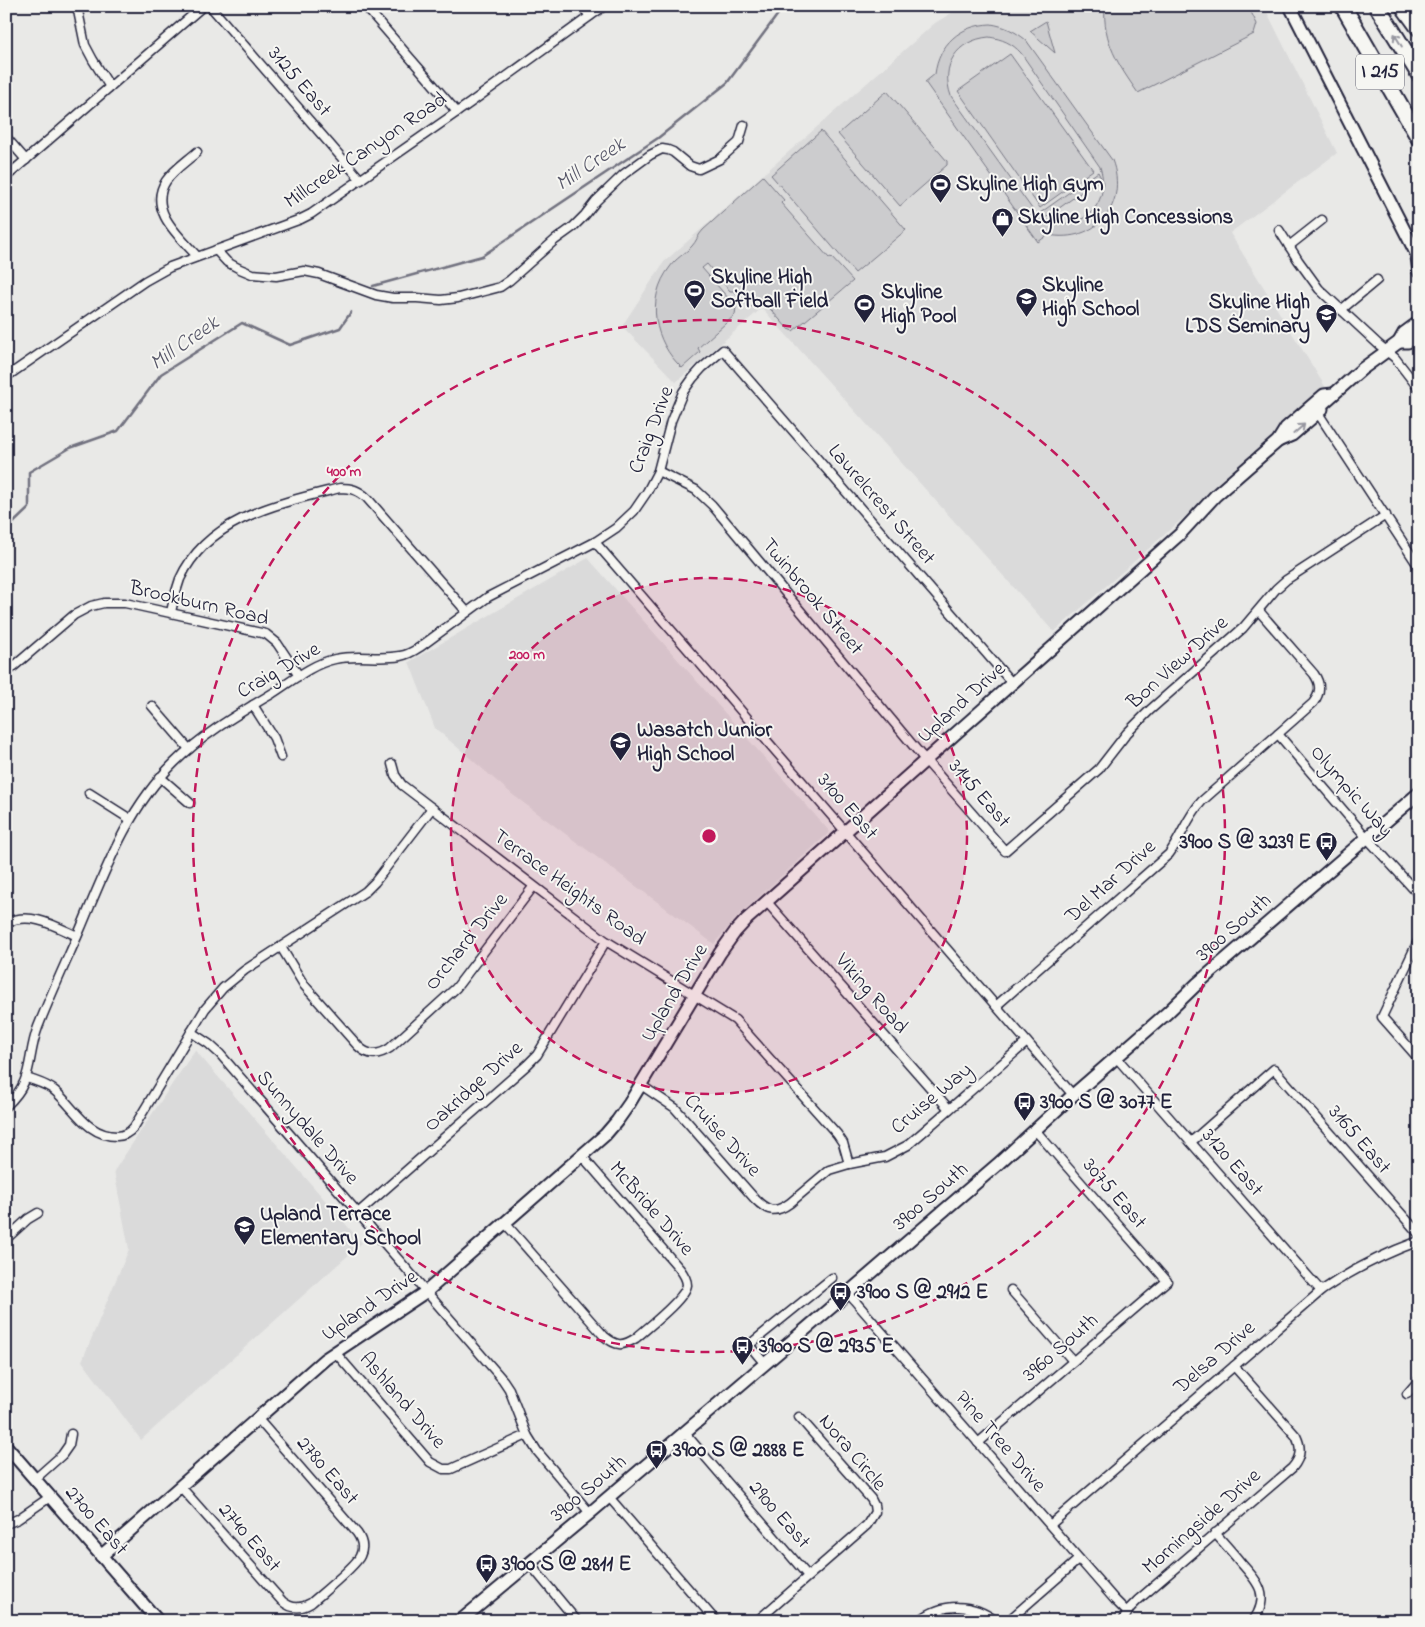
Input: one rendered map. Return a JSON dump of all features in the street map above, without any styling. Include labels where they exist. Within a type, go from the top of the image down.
[{"type":"highway","name":"I 215","points":[[1343,6],[1419,138]]},
{"type":"highway","name":"I 215","points":[[1377,6],[1419,74]]},
{"type":"highway","points":[[1403,6],[1419,28]]},
{"type":"street","points":[[77,6],[85,45],[110,87]]},
{"type":"street","points":[[6,177],[203,6]]},
{"type":"street","name":"3125 East","points":[[210,6],[361,180]]},
{"type":"street","points":[[365,6],[456,112]]},
{"type":"street","points":[[582,6],[590,16]]},
{"type":"street","name":"Millcreek Canyon Road","points":[[6,376],[145,281],[170,267],[300,219],[361,180],[604,6]]},
{"type":"street","points":[[1290,6],[1418,258],[1419,272]]},
{"type":"street","points":[[216,250],[227,262],[252,274],[276,276],[304,271],[319,274],[376,295],[393,298],[441,300],[458,298],[493,289],[510,280],[586,215],[596,201],[624,174],[650,155],[662,150],[668,150],[674,152],[690,166],[700,169],[720,159],[739,142],[744,125]]},
{"type":"street","points":[[6,137],[26,160]]},
{"type":"street","points":[[197,152],[166,181],[161,192],[160,201],[162,214],[169,225],[197,256]]},
{"type":"street","points":[[1289,246],[1322,220]]},
{"type":"street","points":[[1279,230],[1311,280],[1341,310],[1395,358],[1419,389]]},
{"type":"street","points":[[1341,310],[1376,280]]},
{"type":"street","name":"Upland Drive","points":[[1278,441],[1292,435],[1318,413],[1317,408],[1362,369],[1399,342],[1404,333],[1419,322]]},
{"type":"street","name":"Upland Drive","points":[[1399,342],[1408,342],[1419,334]]},
{"type":"street","name":"Craig Drive","points":[[6,1106],[17,1095],[27,1078],[38,1029],[110,858],[130,819],[160,777],[189,749],[220,726],[315,666],[337,658],[350,656],[382,658],[409,653],[488,597],[595,542],[616,528],[634,511],[658,472],[671,421],[683,392],[702,368],[723,350]]},
{"type":"street","name":"Laurelcrest Street","points":[[723,350],[1012,683]]},
{"type":"street","name":"Upland Drive","points":[[101,1556],[335,1352],[427,1291],[605,1135],[617,1121],[641,1085],[695,994],[735,932],[766,901],[1184,531],[1216,496],[1278,441],[1286,428],[1324,395],[1333,394]]},
{"type":"street","points":[[1318,413],[1419,567]]},
{"type":"street","name":"Twinbrook Street","points":[[658,472],[687,484],[708,500],[926,760]]},
{"type":"street","points":[[171,612],[176,590],[186,568],[195,554],[217,534],[244,518],[267,508],[340,488],[352,488],[360,491],[466,612]]},
{"type":"street","name":"Bon View Drive","points":[[1005,851],[1099,769],[1127,733],[1150,710],[1244,628],[1276,589],[1286,580],[1386,515]]},
{"type":"street","name":"3100 East","points":[[595,542],[1073,1095]]},
{"type":"street","name":"Brookburn Road","points":[[6,673],[74,615],[91,606],[119,602],[266,634],[277,643],[299,676]]},
{"type":"street","name":"Del Mar Drive","points":[[996,1006],[1170,854],[1188,818],[1202,801],[1314,703],[1318,697],[1320,690],[1314,674],[1259,611]]},
{"type":"street","points":[[253,705],[274,738],[281,757]]},
{"type":"street","points":[[152,706],[189,749]]},
{"type":"street","name":"Olympic Way","points":[[1278,734],[1367,838],[1419,895]]},
{"type":"street","name":"3145 East","points":[[926,760],[1005,851]]},
{"type":"street","name":"Terrace Heights Road","points":[[392,764],[395,775],[402,785],[606,941],[725,1013],[743,1028],[837,1134],[843,1143],[849,1164]]},
{"type":"street","points":[[160,777],[190,802]]},
{"type":"street","points":[[89,793],[130,819]]},
{"type":"street","name":"3900 South","points":[[460,1621],[848,1293],[1035,1130],[1198,984],[1419,793]]},
{"type":"street","points":[[27,1078],[56,1091],[84,1123],[94,1129],[110,1136],[124,1135],[134,1127],[205,1009],[223,988],[245,970],[366,891],[432,808]]},
{"type":"street","name":"Orchard Drive","points":[[281,947],[304,985],[358,1046],[366,1052],[379,1054],[390,1048],[456,988],[533,886]]},
{"type":"street","name":"Viking Road","points":[[766,901],[949,1109]]},
{"type":"street","points":[[6,923],[17,919],[32,918],[77,936]]},
{"type":"street","points":[[1419,938],[1382,1017],[1419,1059]]},
{"type":"street","name":"Oakridge Drive","points":[[358,1213],[537,1055],[606,941]]},
{"type":"street","name":"Sunnydale Drive","points":[[191,1032],[220,1054],[503,1380],[514,1399],[527,1435],[537,1451],[590,1513]]},
{"type":"street","name":"Cruise Way","points":[[775,1210],[783,1208],[790,1203],[829,1170],[885,1157],[908,1146],[1027,1042]]},
{"type":"street","name":"3120 East","points":[[1116,1057],[1320,1291]]},
{"type":"street","name":"3165 East","points":[[1191,1142],[1274,1069],[1419,1234]]},
{"type":"street","name":"Cruise Drive","points":[[641,1085],[675,1108],[755,1199],[768,1210],[775,1210]]},
{"type":"street","name":"3075 East","points":[[1035,1130],[1167,1281]]},
{"type":"street","name":"McBride Drive","points":[[505,1223],[604,1336],[611,1342],[619,1345],[628,1343],[636,1338],[679,1300],[685,1292],[687,1284],[679,1268],[582,1156]]},
{"type":"street","points":[[6,1239],[38,1213]]},
{"type":"street","name":"Delsa Drive","points":[[1050,1525],[1320,1291],[1368,1262],[1419,1241]]},
{"type":"street","points":[[765,1364],[749,1345],[832,1278]]},
{"type":"street","name":"3960 South","points":[[978,1443],[1167,1281]]},
{"type":"street","points":[[1011,1290],[1073,1361]]},
{"type":"street","name":"Pine Tree Drive","points":[[848,1293],[1127,1612]]},
{"type":"street","name":"Ashland Drive","points":[[335,1352],[430,1462],[435,1465],[451,1469],[527,1435]]},
{"type":"street","name":"Morningside Drive","points":[[1123,1621],[1127,1612],[1138,1600],[1295,1464],[1299,1457],[1300,1449],[1296,1436],[1234,1366]]},
{"type":"street","points":[[1407,1394],[1419,1380]]},
{"type":"street","name":"Nora Circle","points":[[800,1417],[871,1499],[875,1512],[867,1525],[808,1576]]},
{"type":"street","name":"2780 East","points":[[258,1419],[357,1533],[361,1541],[362,1550],[360,1557],[355,1563],[311,1603],[296,1608]]},
{"type":"street","name":"2900 East","points":[[684,1432],[808,1576]]},
{"type":"street","points":[[35,1479],[62,1456],[69,1445],[71,1434]]},
{"type":"street","name":"2700 East","points":[[6,1446],[158,1621]]},
{"type":"street","name":"2740 East","points":[[180,1486],[282,1601],[288,1606],[296,1608]]},
{"type":"street","points":[[6,1524],[18,1520],[50,1497]]},
{"type":"street","points":[[609,1497],[716,1621]]},
{"type":"street","points":[[1216,1533],[1260,1587],[1262,1604],[1253,1621]]},
{"type":"street","points":[[1008,1621],[1079,1559]]},
{"type":"street","points":[[529,1563],[577,1621]]},
{"type":"street","points":[[757,1621],[808,1576]]},
{"type":"street","points":[[919,1621],[938,1610],[954,1606],[977,1610],[996,1621]]},
{"type":"shaded area","name":"Skyline High School","points":[[963,6],[1264,6],[1337,153],[1230,233],[1326,388],[1209,492],[1188,514],[1054,632],[762,308],[676,382],[622,326],[664,262],[935,23]]},
{"type":"shaded area","points":[[1105,6],[1248,6],[1257,24],[1254,34],[1138,93],[1118,63],[1109,42],[1106,31]]},
{"type":"shaded area","points":[[1046,21],[1055,53],[1030,31]]},
{"type":"shaded area","points":[[991,24],[1000,26],[1026,40],[1112,160],[1116,177],[1116,192],[1112,206],[1104,218],[1094,227],[1081,233],[1065,236],[1048,235],[1038,242],[925,82],[935,74],[937,63],[946,45],[961,32],[980,25]],"holes":[[[989,37],[1002,40],[1021,53],[1100,167],[1103,182],[1101,196],[1095,208],[1075,222],[1049,221],[1035,213],[951,96],[948,74],[954,56],[968,43]]]},
{"type":"shaded area","points":[[1010,54],[1093,170],[1040,208],[958,91]]},
{"type":"shaded area","points":[[887,91],[947,161],[947,165],[900,206],[838,134]]},
{"type":"shaded area","points":[[821,131],[906,230],[855,273],[771,175]]},
{"type":"shaded area","points":[[1098,172],[1101,178],[1044,219],[1040,213]]},
{"type":"shaded area","points":[[763,176],[784,200],[781,203],[829,258],[831,257],[853,281],[793,331],[788,329],[764,302],[757,307],[748,306],[734,291],[730,291],[707,264],[702,268],[736,307],[735,315],[698,348],[700,352],[682,368],[672,358],[665,346],[656,320],[655,306],[662,279],[672,264],[695,243],[703,230]]},
{"type":"shaded area","name":"Wasatch Junior High School","points":[[588,558],[830,832],[738,916],[714,944],[513,795],[435,728],[409,662]]},
{"type":"shaded area","name":"Upland Terrace Elementary School","points":[[195,1050],[362,1243],[141,1440],[82,1361],[129,1249],[114,1171]]},
{"type":"waterway","name":"Mill Creek","points":[[373,286],[482,256],[658,138],[727,83],[784,6]]},
{"type":"waterway","name":"Mill Creek","points":[[6,530],[29,508],[29,472],[70,448],[118,431],[161,374],[242,323],[290,345],[340,328],[351,312]]},
{"type":"place","name":"Skyline High Gym","points":[[940,204]]},
{"type":"place","name":"Skyline High Concessions","points":[[1002,237]]},
{"type":"place","name":"Skyline High Softball Field","points":[[695,309]]},
{"type":"place","name":"Skyline High School","points":[[1026,317]]},
{"type":"place","name":"Skyline High Pool","points":[[865,324]]},
{"type":"place","name":"Skyline High LDS Seminary","points":[[1326,334]]},
{"type":"place","name":"Wasatch Junior High School","points":[[621,762]]},
{"type":"place","name":"3900 S @ 3239 E","points":[[1327,862]]},
{"type":"place","name":"3900 S @ 3077 E","points":[[1024,1122]]},
{"type":"place","name":"Upland Terrace Elementary School","points":[[244,1246]]},
{"type":"place","name":"3900 S @ 2912 E","points":[[841,1312]]},
{"type":"place","name":"3900 S @ 2935 E","points":[[743,1366]]},
{"type":"place","name":"3900 S @ 2888 E","points":[[657,1470]]},
{"type":"place","name":"3900 S @ 2811 E","points":[[486,1584]]}]
